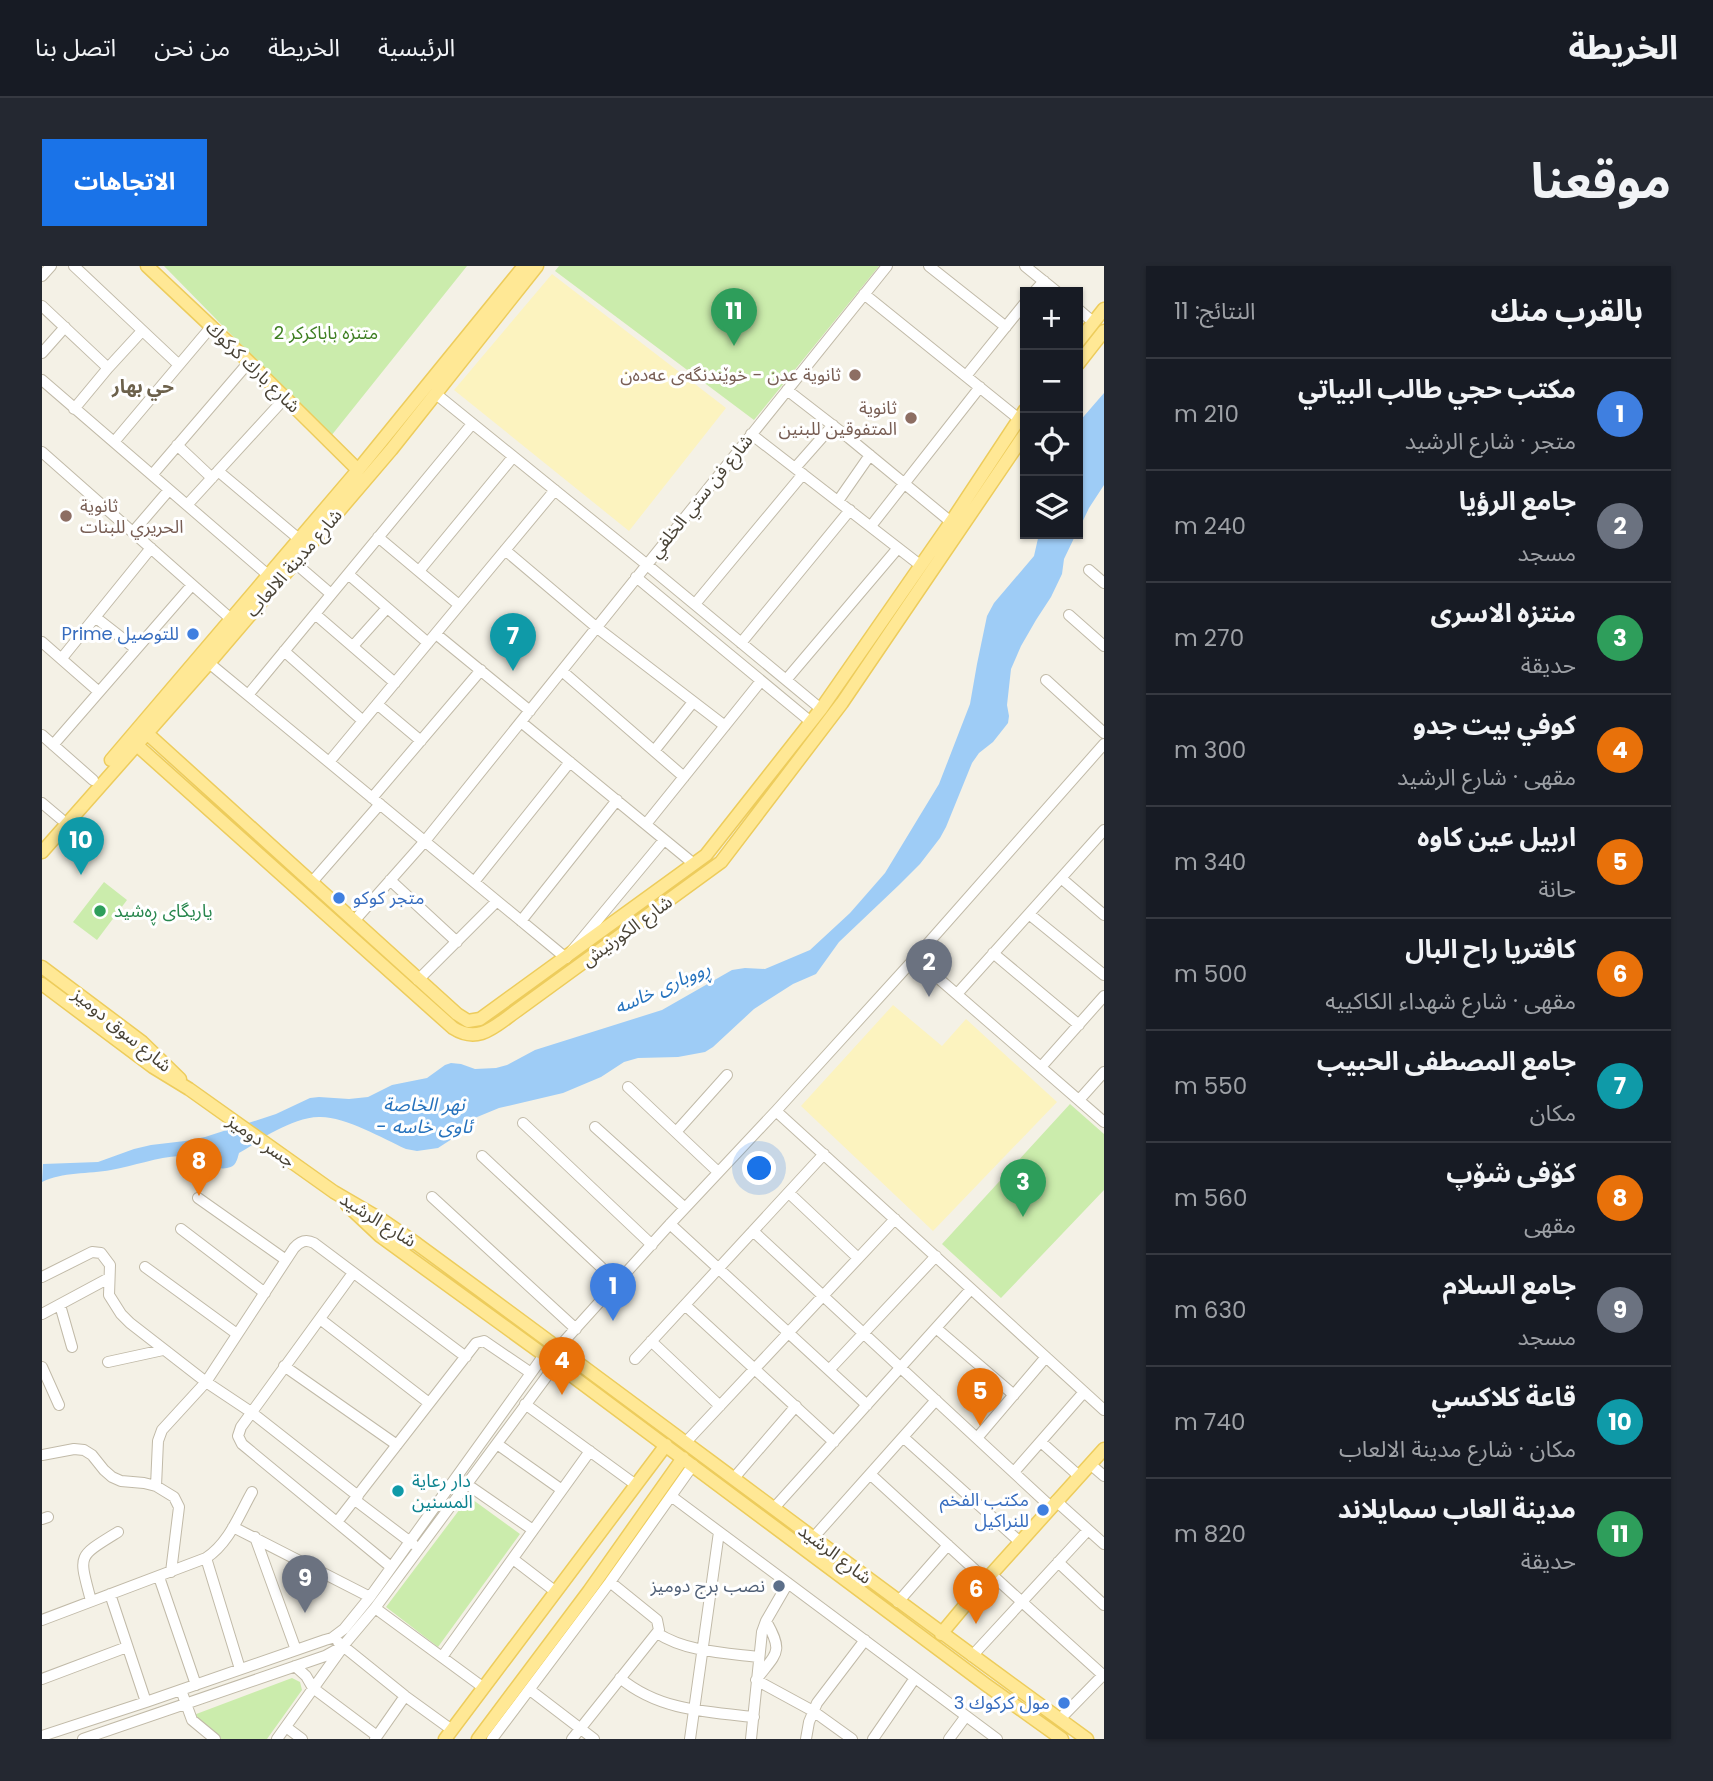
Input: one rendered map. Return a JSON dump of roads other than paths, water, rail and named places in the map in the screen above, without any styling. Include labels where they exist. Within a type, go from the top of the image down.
[{"type":"main road","name":"شارع بارك كركوك","points":[[147,266],[358,470]]},
{"type":"main road","name":"شارع مدينة الالعاب","points":[[143,731],[231,619],[299,539],[330,512],[436,394],[465,347],[524,266]]},
{"type":"main road","name":"شارع مدينة الالعاب","points":[[42,852],[133,742],[209,663],[295,563],[358,470],[537,266]]},
{"type":"main road","points":[[1083,335],[1104,309]]},
{"type":"main road","points":[[1083,357],[1104,331]]},
{"type":"main road","name":"شارع الكورنيش","points":[[143,731],[457,1014],[468,1021],[476,1021],[706,855],[821,709],[1020,417]]},
{"type":"main road","name":"شارع الكورنيش","points":[[133,742],[453,1028],[461,1033],[475,1035],[489,1030],[505,1019],[721,862],[842,703],[1020,442]]},
{"type":"main road","points":[[879,624],[891,632]]},
{"type":"main road","name":"شارع مدينة الالعاب","points":[[42,840],[93,780],[133,742]]},
{"type":"main road","points":[[737,816],[749,825]]},
{"type":"main road","points":[[264,859],[275,848]]},
{"type":"main road","name":"شارع سوق دوميز","points":[[42,967],[142,1042],[189,1089]]},
{"type":"main road","name":"شارع سوق دوميز","points":[[42,984],[153,1067],[189,1089]]},
{"type":"main road","name":"جسر دوميز","points":[[189,1089],[334,1192]]},
{"type":"main road","name":"شارع الرشيد","points":[[334,1192],[380,1236],[555,1350],[774,1508],[813,1538],[832,1561],[985,1684],[1062,1739]]},
{"type":"main road","name":"شارع الرشيد","points":[[555,1350],[556,1363],[663,1449],[898,1602],[1087,1739]]},
{"type":"main road","points":[[449,1735],[663,1449]]},
{"type":"main road","points":[[941,1634],[988,1577],[1104,1449]]},
{"type":"main road","points":[[478,1739],[613,1567],[685,1463]]},
{"type":"street","points":[[42,276],[51,266]]},
{"type":"street","points":[[74,266],[179,365]]},
{"type":"street","name":"شارع فن ستي الخلفي","points":[[355,920],[425,841],[887,266]]},
{"type":"street","points":[[929,266],[1006,327]]},
{"type":"street","points":[[1025,266],[1051,287]]},
{"type":"street","points":[[1039,287],[1044,281]]},
{"type":"street","points":[[864,294],[980,387],[1020,413]]},
{"type":"street","points":[[42,306],[108,368]]},
{"type":"street","points":[[966,376],[1020,309]]},
{"type":"street","points":[[1083,313],[1093,322]]},
{"type":"street","points":[[42,353],[65,327]]},
{"type":"street","points":[[114,442],[211,327]]},
{"type":"street","points":[[74,409],[142,331]]},
{"type":"street","points":[[152,475],[249,362]]},
{"type":"street","points":[[42,380],[268,575]]},
{"type":"street","points":[[871,526],[980,387]]},
{"type":"street","points":[[788,390],[951,522]]},
{"type":"street","points":[[436,394],[821,709]]},
{"type":"street","points":[[187,505],[285,398]]},
{"type":"street","points":[[248,695],[472,424]]},
{"type":"street","points":[[695,604],[833,425]]},
{"type":"street","points":[[751,434],[920,565]]},
{"type":"street","points":[[177,445],[299,539]]},
{"type":"street","points":[[42,452],[231,619]]},
{"type":"street","points":[[838,501],[870,455]]},
{"type":"street","points":[[419,571],[513,457]]},
{"type":"street","points":[[133,532],[169,490]]},
{"type":"street","points":[[329,762],[555,490]]},
{"type":"street","points":[[741,643],[850,510]]},
{"type":"street","points":[[379,537],[459,605]]},
{"type":"street","points":[[62,658],[151,548]]},
{"type":"street","points":[[786,680],[898,548]]},
{"type":"street","points":[[505,550],[596,627],[725,726]]},
{"type":"street","points":[[295,563],[331,594]]},
{"type":"street","points":[[1089,570],[1104,583]]},
{"type":"street","points":[[348,574],[428,643]]},
{"type":"street","points":[[636,577],[811,722]]},
{"type":"street","points":[[53,745],[192,584]]},
{"type":"street","points":[[353,646],[387,608]]},
{"type":"street","points":[[315,614],[395,683]]},
{"type":"street","points":[[1069,615],[1104,646]]},
{"type":"street","points":[[95,617],[136,649]]},
{"type":"street","points":[[436,634],[530,711]]},
{"type":"street","points":[[42,642],[99,692]]},
{"type":"street","points":[[284,652],[363,721]]},
{"type":"street","points":[[209,663],[566,958],[664,839]]},
{"type":"street","points":[[312,882],[421,741],[481,670]]},
{"type":"street","points":[[562,671],[684,777]]},
{"type":"street","points":[[1046,680],[1104,733]]},
{"type":"street","points":[[646,824],[761,681]]},
{"type":"street","points":[[654,751],[694,702]]},
{"type":"street","points":[[377,704],[421,741]]},
{"type":"street","points":[[521,722],[694,864]]},
{"type":"street","points":[[42,736],[93,780]]},
{"type":"street","points":[[42,1736],[296,1650],[332,1637],[344,1629],[370,1597],[531,1373],[576,1329],[776,1111],[1104,744]]},
{"type":"street","points":[[474,882],[570,762]]},
{"type":"street","points":[[521,921],[617,800]]},
{"type":"street","points":[[42,803],[61,819]]},
{"type":"street","points":[[957,994],[1102,836]]},
{"type":"street","points":[[1061,878],[1104,915]]},
{"type":"street","points":[[390,880],[457,942]]},
{"type":"street","points":[[418,980],[497,901]]},
{"type":"street","points":[[1029,914],[1104,975]]},
{"type":"street","points":[[993,953],[1079,1025]]},
{"type":"street","points":[[915,958],[1104,1122]]},
{"type":"street","points":[[1041,1067],[1104,996]]},
{"type":"street","points":[[1079,1100],[1104,1072]]},
{"type":"street","points":[[676,1132],[727,1075]]},
{"type":"street","points":[[628,1087],[718,1172]]},
{"type":"street","points":[[776,1111],[1104,1410]]},
{"type":"street","points":[[523,1123],[652,1245]]},
{"type":"street","points":[[595,1126],[685,1208]]},
{"type":"street","points":[[635,1359],[824,1154]]},
{"type":"street","points":[[482,1156],[618,1283]]},
{"type":"street","points":[[789,1193],[858,1258]]},
{"type":"street","points":[[198,1198],[286,1260]]},
{"type":"street","points":[[432,1198],[576,1329]]},
{"type":"street","points":[[686,1442],[895,1219]]},
{"type":"street","points":[[670,1224],[867,1405]]},
{"type":"street","points":[[181,1229],[265,1293]]},
{"type":"street","points":[[753,1231],[1014,1472],[1104,1544]]},
{"type":"street","points":[[156,1486],[158,1441],[162,1430],[206,1382],[298,1243],[309,1241],[466,1357]]},
{"type":"street","points":[[42,1277],[92,1252],[101,1253],[110,1265],[109,1295],[121,1314],[163,1350],[251,1412],[419,1549]]},
{"type":"street","points":[[828,1370],[936,1256]]},
{"type":"street","points":[[145,1267],[237,1334]]},
{"type":"street","points":[[353,1273],[238,1431],[239,1440],[391,1567]]},
{"type":"street","points":[[42,1314],[109,1278]]},
{"type":"street","points":[[774,1508],[971,1289]]},
{"type":"street","points":[[60,1305],[72,1347]]},
{"type":"street","points":[[685,1305],[834,1442]]},
{"type":"street","points":[[320,1319],[429,1404]]},
{"type":"street","points":[[936,1328],[1014,1395]]},
{"type":"street","points":[[337,1522],[475,1343],[484,1341],[531,1373]]},
{"type":"street","points":[[652,1341],[720,1406]]},
{"type":"street","points":[[108,1362],[163,1350]]},
{"type":"street","points":[[977,1438],[1046,1357]]},
{"type":"street","points":[[277,1739],[343,1646],[468,1485],[556,1363]]},
{"type":"street","points":[[284,1366],[397,1445]]},
{"type":"street","points":[[42,1367],[59,1405]]},
{"type":"street","points":[[1014,1472],[1084,1392]]},
{"type":"street","points":[[813,1538],[936,1400]]},
{"type":"street","points":[[509,1403],[523,1408],[590,1451],[636,1485]]},
{"type":"street","points":[[734,1478],[796,1406]]},
{"type":"street","points":[[903,1437],[1020,1542]]},
{"type":"street","points":[[1041,1442],[1079,1476]]},
{"type":"street","points":[[497,1444],[562,1490]]},
{"type":"street","points":[[42,1455],[74,1448],[83,1450],[92,1455],[112,1477],[121,1481],[156,1486],[174,1497],[179,1507],[171,1572]]},
{"type":"street","points":[[442,1657],[590,1451]]},
{"type":"street","points":[[492,1739],[610,1582],[613,1567],[671,1496],[685,1463]]},
{"type":"street","points":[[1090,1464],[1104,1476]]},
{"type":"street","points":[[870,1474],[948,1545],[1020,1602],[1104,1675],[1060,1719]]},
{"type":"street","points":[[468,1485],[533,1530]]},
{"type":"street","points":[[42,1620],[159,1577],[216,1552],[252,1492]]},
{"type":"street","points":[[671,1496],[997,1739]]},
{"type":"street","points":[[233,1527],[370,1597]]},
{"type":"street","points":[[972,1656],[1088,1530]]},
{"type":"street","points":[[91,1601],[82,1565],[84,1557],[118,1532]]},
{"type":"street","points":[[690,1739],[719,1532]]},
{"type":"street","points":[[255,1537],[296,1650]]},
{"type":"street","points":[[898,1602],[948,1545]]},
{"type":"street","points":[[206,1558],[240,1669]]},
{"type":"street","points":[[513,1559],[556,1592]]},
{"type":"street","points":[[1058,1562],[1104,1605]]},
{"type":"street","points":[[159,1577],[196,1685]]},
{"type":"street","points":[[572,1739],[660,1627],[657,1620],[610,1582]]},
{"type":"street","points":[[751,1739],[762,1632],[788,1583]]},
{"type":"street","points":[[110,1594],[146,1702]]},
{"type":"street","points":[[374,1608],[484,1688]]},
{"type":"street","points":[[756,1679],[776,1654],[775,1636],[766,1621]]},
{"type":"street","points":[[657,1633],[673,1642],[702,1649],[759,1657]]},
{"type":"street","points":[[332,1637],[449,1735]]},
{"type":"street","points":[[806,1739],[813,1711],[821,1697],[865,1640]]},
{"type":"street","points":[[83,1739],[326,1656],[343,1646]]},
{"type":"street","points":[[42,1679],[127,1647]]},
{"type":"street","points":[[295,1666],[306,1676],[313,1688],[376,1738],[405,1696]]},
{"type":"street","points":[[620,1678],[651,1699],[694,1710],[754,1717]]},
{"type":"street","points":[[873,1739],[915,1678]]},
{"type":"street","points":[[756,1679],[813,1711],[852,1739]]},
{"type":"street","points":[[181,1690],[192,1720],[215,1739]]},
{"type":"street","points":[[530,1690],[594,1739]]},
{"type":"street","points":[[949,1739],[966,1716]]},
{"type":"street","points":[[286,1727],[302,1739]]},
{"type":"water","points":[[1104,393],[1104,485],[1083,521],[1083,476],[1083,417]]},
{"type":"water","name":"نهر الخاصة - ئاوی خاسە","points":[[1038,539],[1074,539],[1051,597],[1021,646],[1011,669],[1008,723],[972,763],[940,838],[920,864],[839,942],[816,974],[793,984],[754,1009],[713,1047],[705,1052],[678,1057],[638,1058],[624,1062],[601,1077],[563,1093],[499,1108],[465,1122],[455,1137],[438,1148],[417,1151],[406,1149],[340,1120],[314,1117],[292,1123],[267,1135],[239,1153],[236,1163],[230,1167],[216,1167],[180,1156],[111,1170],[58,1176],[42,1182],[43,1164],[98,1162],[151,1145],[205,1137],[276,1114],[310,1098],[368,1097],[392,1085],[427,1078],[451,1063],[475,1069],[507,1065],[535,1050],[662,1010],[732,970],[765,969],[810,950],[850,913],[885,873],[939,784],[970,704],[987,616],[994,603],[1034,556]]},
{"type":"place","name":"مدينة العاب سمايلاند","points":[[734,346]]},
{"type":"place","name":"ثانوية عدن - خوێندنگەی عەدەن","points":[[855,375]]},
{"type":"place","name":"ثانوية المتفوقين للبنين","points":[[911,418]]},
{"type":"place","name":"ثانوية الحريري للبنات","points":[[66,516]]},
{"type":"place","name":"Prime للتوصيل","points":[[193,634]]},
{"type":"place","name":"جامع المصطفى الحبيب","points":[[513,671]]},
{"type":"place","name":"قاعة كلاكسي","points":[[81,875]]},
{"type":"place","name":"متجر كوكو","points":[[339,898]]},
{"type":"place","name":"یاریگای ڕەشید","points":[[100,911]]},
{"type":"place","name":"جامع الرؤيا","points":[[929,997]]},
{"type":"place","name":"کۆفی شۆپ","points":[[199,1196]]},
{"type":"place","name":"منتزه الاسرى","points":[[1023,1217]]},
{"type":"place","name":"مكتب حجي طالب البياتي","points":[[613,1321]]},
{"type":"place","name":"كوفي بيت جدو","points":[[562,1395]]},
{"type":"place","name":"اربيل عين كاوه","points":[[980,1426]]},
{"type":"place","name":"دار رعاية المسنين","points":[[398,1491]]},
{"type":"place","name":"مكتب الفخم للنراكيل","points":[[1043,1510]]},
{"type":"place","name":"نصب برج دوميز","points":[[779,1586]]},
{"type":"place","name":"جامع السلام","points":[[305,1613]]},
{"type":"place","name":"كافتريا راح البال","points":[[976,1624]]},
{"type":"place","name":"مول كركوك 3","points":[[1064,1703]]},
{"type":"district","name":"حي بهار","points":[[143,386]]},
{"type":"park label","name":"متنزه باباكركر 2","points":[[326,333]]},
{"type":"water label","name":"ڕووباری خاسە","points":[[662,987]]}]
